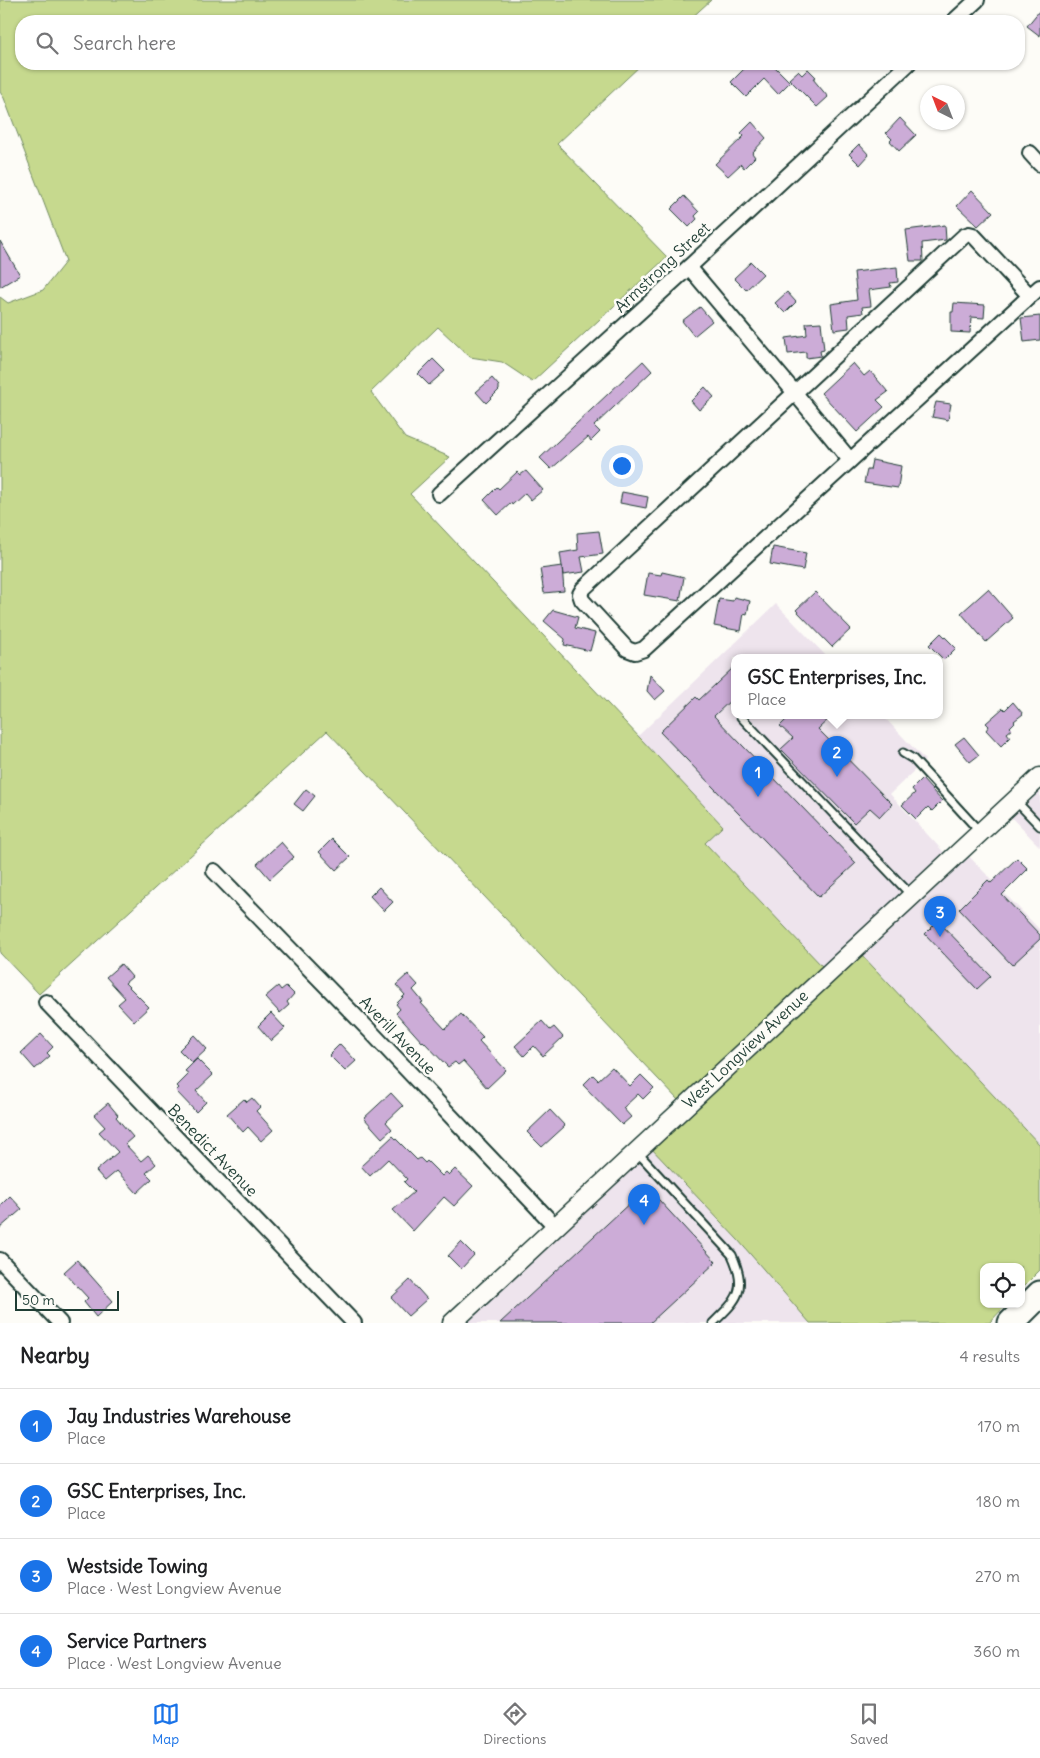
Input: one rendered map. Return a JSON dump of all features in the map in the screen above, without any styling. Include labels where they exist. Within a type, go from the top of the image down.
[{"type":"highway","points":[[1012,1323],[1040,1294]]},
{"type":"street","points":[[961,15],[977,0]]},
{"type":"street","name":"Armstrong Street","points":[[439,494],[689,267],[902,70]]},
{"type":"street","points":[[1030,153],[1040,164]]},
{"type":"street","points":[[968,234],[973,235],[1035,292],[644,649],[635,652],[627,649],[582,600],[580,594],[582,589],[795,393],[957,242],[968,234]]},
{"type":"street","points":[[689,267],[850,460]]},
{"type":"street","name":"West Longview Avenue","points":[[454,1322],[636,1150],[1040,777]]},
{"type":"street","name":"Averill Avenue","points":[[214,871],[372,1032],[555,1226]]},
{"type":"street","name":"Benedict Avenue","points":[[46,1002],[354,1323]]},
{"type":"street","points":[[0,1260],[60,1323]]},
{"type":"lane","points":[[743,719],[912,895]]},
{"type":"lane","points":[[904,753],[913,758],[981,832]]},
{"type":"lane","points":[[1015,800],[1040,826]]},
{"type":"lane","points":[[636,1150],[732,1255],[739,1270],[740,1292],[732,1305],[713,1323]]},
{"type":"shaded area","points":[[776,604],[824,654],[731,654],[731,719],[886,719],[925,760],[890,794],[951,860],[963,850],[1040,930],[1040,1145],[851,943],[823,967],[705,843],[722,826],[638,736]]},
{"type":"shaded area","points":[[1040,779],[1040,847],[1005,811]]},
{"type":"shaded area","points":[[650,1147],[738,1240],[810,1323],[461,1323]]},
{"type":"green space","points":[[0,0],[711,0],[695,15],[15,15],[15,70],[636,70],[557,144],[667,257],[532,382],[502,362],[470,357],[438,327],[371,392],[405,438],[450,457],[410,494],[723,826],[705,843],[823,967],[679,1101],[327,731],[39,994],[0,953],[0,297],[8,303],[43,290],[66,261],[4,98],[0,92]]},
{"type":"green space","points":[[860,953],[1040,1145],[1040,1270],[1025,1285],[1025,1263],[980,1263],[980,1308],[1003,1308],[989,1323],[810,1323],[738,1240],[650,1147]]},
{"type":"building","points":[[1040,10],[1040,36],[1027,26]]},
{"type":"building","points":[[743,70],[778,70],[790,82],[778,94],[764,79],[746,97],[731,82]]},
{"type":"building","points":[[809,70],[816,77],[813,79],[828,97],[817,107],[789,79],[798,71],[802,75]]},
{"type":"building","points":[[900,118],[916,135],[899,151],[886,133]]},
{"type":"building","points":[[752,122],[766,138],[752,153],[755,157],[744,168],[741,164],[728,176],[715,164],[744,136],[741,133]]},
{"type":"building","points":[[859,144],[869,155],[860,165],[849,154]]},
{"type":"building","points":[[972,190],[993,212],[978,226],[957,206]]},
{"type":"building","points":[[684,196],[699,212],[695,216],[697,219],[689,227],[671,209]]},
{"type":"building","points":[[945,225],[946,240],[922,243],[923,261],[910,261],[906,230]]},
{"type":"building","points":[[0,241],[20,275],[0,287]]},
{"type":"building","points":[[751,262],[763,274],[746,290],[734,278]]},
{"type":"building","points":[[897,267],[898,282],[890,283],[891,287],[869,290],[871,306],[862,307],[863,313],[848,315],[849,328],[834,330],[831,304],[857,300],[854,272]]},
{"type":"building","points":[[787,292],[796,302],[785,313],[775,303]]},
{"type":"building","points":[[954,303],[985,305],[984,318],[971,317],[970,333],[951,332],[951,312],[953,312]]},
{"type":"building","points":[[700,307],[712,321],[694,336],[682,321]]},
{"type":"building","points":[[1040,316],[1040,340],[1024,342],[1021,318]]},
{"type":"building","points":[[821,322],[824,350],[820,351],[821,356],[806,358],[806,352],[788,354],[786,338],[807,335],[806,323]]},
{"type":"building","points":[[433,359],[445,371],[429,385],[418,374]]},
{"type":"building","points":[[643,361],[652,371],[594,426],[600,432],[591,441],[588,437],[551,469],[540,458]]},
{"type":"building","points":[[853,363],[864,376],[870,371],[888,392],[877,400],[884,407],[857,432],[821,393]]},
{"type":"building","points":[[492,378],[499,386],[499,390],[486,403],[476,392]]},
{"type":"building","points":[[705,387],[714,397],[699,410],[691,401]]},
{"type":"building","points":[[936,402],[951,404],[948,420],[932,417]]},
{"type":"building","points":[[872,460],[901,466],[898,488],[864,483]]},
{"type":"building","points":[[526,471],[543,490],[531,500],[525,493],[498,515],[484,500],[497,487],[499,489],[517,472],[520,475]]},
{"type":"building","points":[[622,492],[648,497],[646,508],[620,503]]},
{"type":"building","points":[[599,531],[603,554],[581,557],[584,572],[563,575],[560,553],[578,550],[577,533]]},
{"type":"building","points":[[773,547],[806,553],[803,570],[770,564]]},
{"type":"building","points":[[562,566],[564,591],[544,593],[540,569]]},
{"type":"building","points":[[662,572],[684,577],[680,601],[644,595],[648,573],[661,575]]},
{"type":"building","points":[[988,589],[1013,618],[986,642],[961,613]]},
{"type":"building","points":[[815,592],[851,629],[832,647],[796,610]]},
{"type":"building","points":[[734,597],[750,601],[747,614],[744,613],[741,631],[714,626],[719,599],[733,601]]},
{"type":"building","points":[[553,610],[578,617],[575,628],[595,633],[590,651],[564,645],[565,639],[544,621]]},
{"type":"building","points":[[941,633],[956,648],[944,660],[943,654],[938,654],[929,645]]},
{"type":"building","points":[[731,670],[731,700],[714,716],[856,863],[819,897],[660,732],[696,697],[699,700]]},
{"type":"building","points":[[650,675],[665,691],[655,700],[647,691]]},
{"type":"building","points":[[1013,702],[1023,714],[1014,721],[1010,727],[1012,729],[1007,733],[1010,737],[1001,746],[986,730],[989,726],[986,723]]},
{"type":"building","points":[[787,719],[829,719],[818,729],[892,804],[880,817],[870,808],[854,823],[781,749],[793,738],[780,726]]},
{"type":"building","points":[[964,737],[979,755],[970,762],[955,744]]},
{"type":"building","points":[[922,779],[942,801],[932,811],[928,807],[916,819],[902,805],[915,793],[912,789]]},
{"type":"building","points":[[306,789],[315,796],[303,811],[294,804]]},
{"type":"building","points":[[332,839],[350,857],[336,870],[319,852]]},
{"type":"building","points":[[281,842],[294,857],[270,879],[257,864]]},
{"type":"building","points":[[1017,858],[1028,869],[1002,895],[1040,935],[1040,939],[1012,965],[959,909],[988,880],[991,883]]},
{"type":"building","points":[[379,887],[393,902],[384,911],[370,896]]},
{"type":"building","points":[[938,921],[991,976],[977,989],[925,934]]},
{"type":"building","points":[[121,964],[132,977],[125,983],[149,1007],[134,1021],[118,1004],[125,998],[106,977]]},
{"type":"building","points":[[408,974],[418,985],[413,990],[423,1002],[421,1003],[445,1029],[461,1014],[483,1037],[479,1041],[506,1070],[487,1088],[463,1061],[458,1065],[455,1062],[448,1067],[396,1013],[400,1009],[396,1004],[405,995],[396,985]]},
{"type":"building","points":[[278,986],[281,990],[286,986],[294,994],[287,1002],[289,1005],[280,1013],[265,997]]},
{"type":"building","points":[[271,1013],[285,1028],[271,1041],[258,1026]]},
{"type":"building","points":[[542,1021],[550,1030],[554,1027],[563,1037],[543,1056],[534,1046],[524,1056],[515,1046]]},
{"type":"building","points":[[41,1034],[53,1047],[47,1053],[50,1056],[35,1069],[21,1053]]},
{"type":"building","points":[[194,1035],[207,1049],[192,1063],[179,1050]]},
{"type":"building","points":[[340,1044],[356,1061],[345,1071],[329,1055]]},
{"type":"building","points":[[197,1059],[213,1075],[196,1091],[206,1102],[196,1112],[176,1091],[179,1088],[177,1086],[189,1074],[185,1071]]},
{"type":"building","points":[[612,1067],[630,1086],[641,1075],[654,1088],[643,1099],[638,1094],[623,1108],[631,1117],[622,1125],[583,1085],[593,1075],[598,1080]]},
{"type":"building","points":[[391,1093],[403,1106],[386,1122],[392,1129],[382,1138],[364,1118]]},
{"type":"building","points":[[252,1098],[260,1107],[256,1111],[273,1130],[261,1141],[248,1127],[243,1132],[227,1114],[244,1099],[247,1102]]},
{"type":"building","points":[[108,1103],[118,1115],[116,1117],[133,1137],[125,1144],[141,1161],[148,1155],[156,1164],[146,1173],[152,1179],[137,1193],[117,1171],[105,1181],[96,1171],[118,1152],[99,1132],[105,1127],[94,1115]]},
{"type":"building","points":[[550,1110],[565,1126],[542,1147],[527,1132]]},
{"type":"building","points":[[393,1136],[417,1160],[420,1158],[425,1163],[427,1161],[442,1176],[446,1172],[449,1175],[455,1169],[473,1186],[454,1206],[444,1197],[413,1231],[393,1210],[414,1192],[404,1182],[407,1179],[388,1159],[370,1176],[361,1166]]},
{"type":"building","points":[[647,1187],[716,1262],[650,1323],[500,1323]]},
{"type":"building","points":[[10,1196],[22,1209],[0,1228],[0,1206]]},
{"type":"building","points":[[461,1242],[474,1255],[461,1269],[448,1256]]},
{"type":"building","points":[[77,1260],[113,1301],[96,1317],[84,1302],[88,1298],[64,1272]]},
{"type":"building","points":[[410,1280],[427,1299],[408,1316],[391,1298]]},
{"type":"place","name":"GSC Enterprises, Inc.","points":[[837,777]]},
{"type":"place","name":"Jay Industries Warehouse","points":[[758,797]]},
{"type":"place","name":"Westside Towing","points":[[940,937]]},
{"type":"place","name":"Service Partners","points":[[644,1225]]}]
